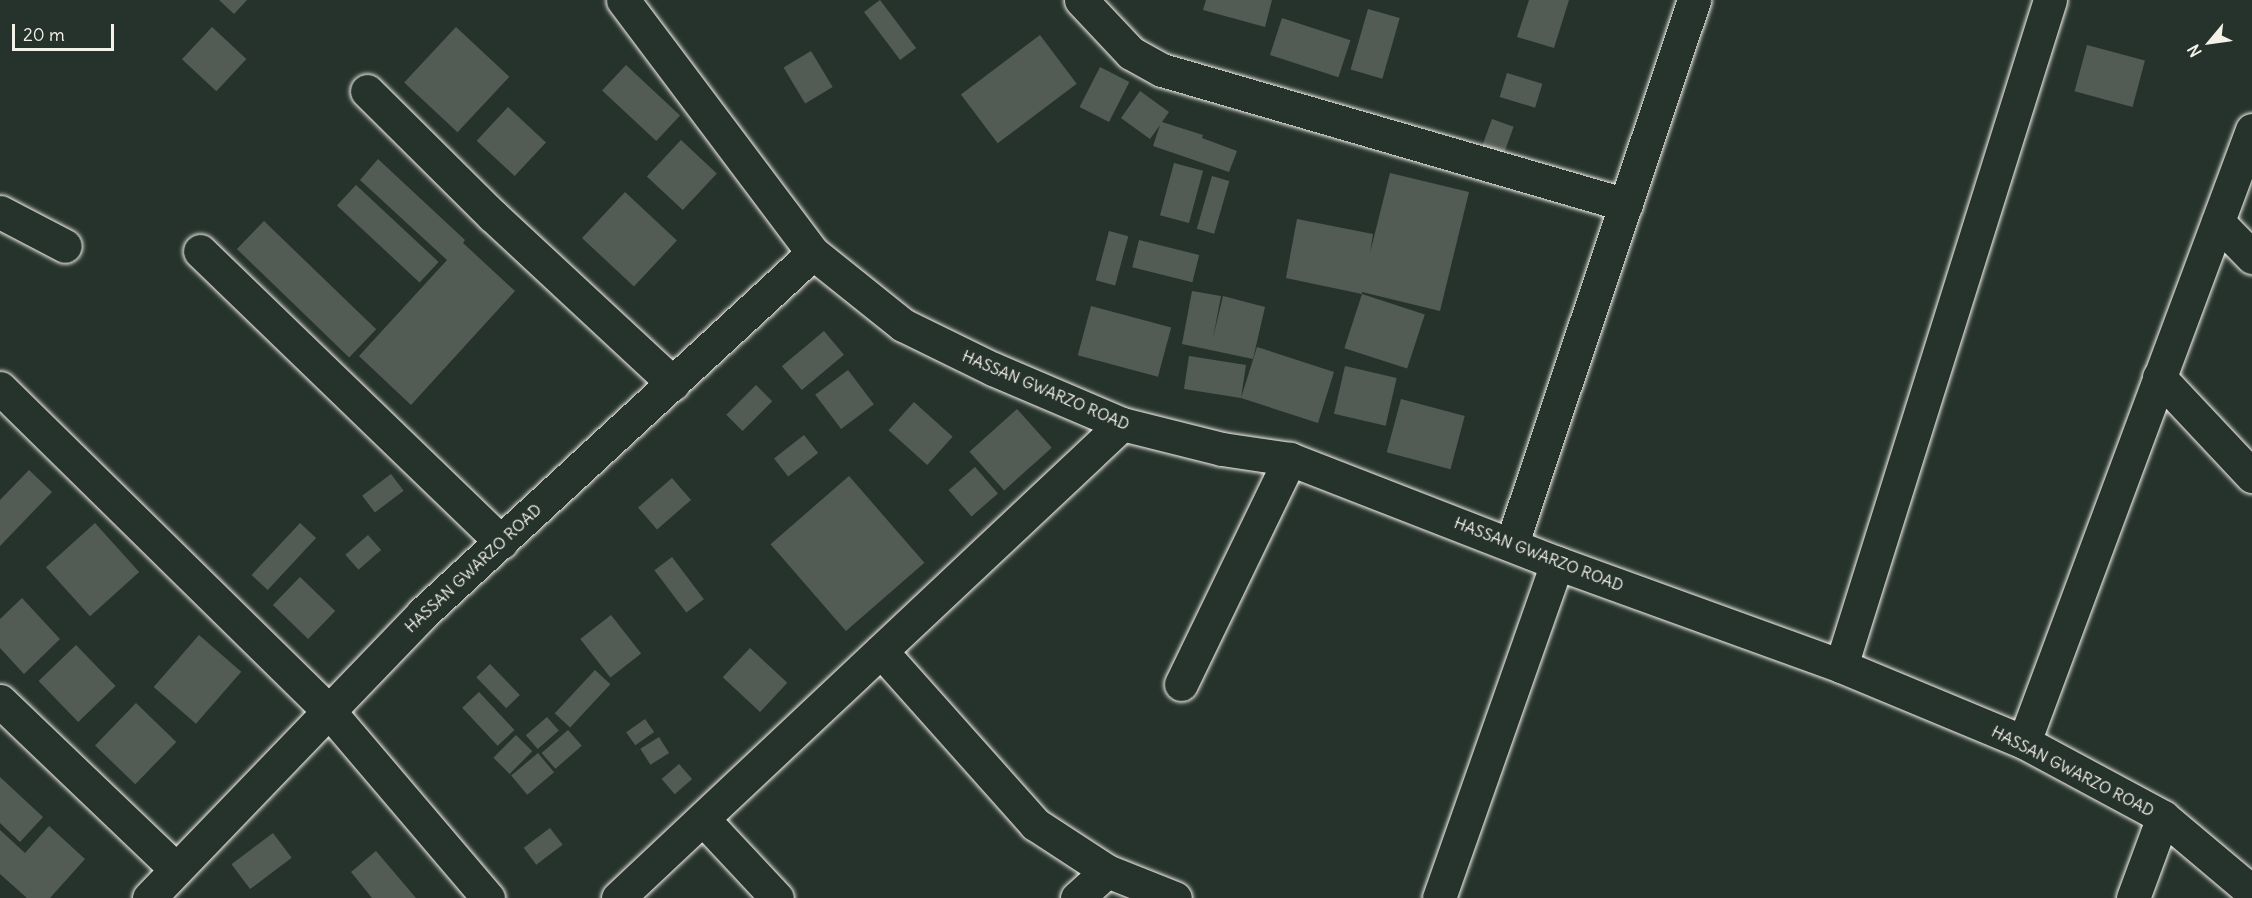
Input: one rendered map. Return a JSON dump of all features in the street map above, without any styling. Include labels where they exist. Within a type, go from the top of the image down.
[{"type":"street","points":[[1081,0],[1131,53],[1162,70],[1626,205]]},
{"type":"street","points":[[1512,543],[1694,0]]},
{"type":"street","points":[[1840,666],[2050,0]]},
{"type":"street","name":"HASSAN GWARZO ROAD","points":[[631,3],[813,253],[903,325],[993,369],[1122,424],[1222,449],[1290,459],[1512,543],[1557,563],[1840,666],[2024,742],[2163,816],[2252,892]]},
{"type":"street","points":[[367,91],[494,216],[673,383]]},
{"type":"street","points":[[2024,742],[2252,130]]},
{"type":"street","points":[[0,212],[65,246]]},
{"type":"street","points":[[2218,222],[2252,257]]},
{"type":"street","points":[[200,251],[501,542]]},
{"type":"street","name":"HASSAN GWARZO ROAD","points":[[149,898],[422,614],[813,253]]},
{"type":"street","points":[[2159,377],[2252,476]]},
{"type":"street","points":[[0,388],[328,710],[488,898]]},
{"type":"street","points":[[618,898],[1122,424]]},
{"type":"street","points":[[1181,684],[1290,459]]},
{"type":"street","points":[[1439,898],[1557,563]]},
{"type":"street","points":[[881,651],[1035,824],[1107,871],[1175,898]]},
{"type":"street","points":[[0,701],[176,869]]},
{"type":"street","points":[[2133,898],[2163,816]]},
{"type":"street","points":[[703,819],[777,898]]},
{"type":"street","points":[[1077,898],[1107,871]]},
{"type":"building","points":[[219,0],[247,0],[234,14]]},
{"type":"building","points":[[880,0],[916,48],[900,60],[864,12]]},
{"type":"building","points":[[1206,0],[1272,0],[1265,27],[1203,10]]},
{"type":"building","points":[[1529,0],[1569,0],[1554,48],[1517,37]]},
{"type":"building","points":[[1368,9],[1400,18],[1382,79],[1351,70]]},
{"type":"building","points":[[1282,18],[1350,40],[1338,77],[1270,55]]},
{"type":"building","points":[[212,27],[246,59],[216,91],[182,59]]},
{"type":"building","points":[[456,27],[509,77],[458,132],[404,83]]},
{"type":"building","points":[[1040,35],[1077,84],[998,143],[961,95]]},
{"type":"building","points":[[2087,45],[2145,61],[2133,107],[2075,91]]},
{"type":"building","points":[[811,51],[833,87],[805,103],[784,67]]},
{"type":"building","points":[[626,65],[680,115],[656,141],[602,91]]},
{"type":"building","points":[[1100,67],[1129,82],[1109,122],[1080,107]]},
{"type":"building","points":[[1507,73],[1542,84],[1535,108],[1500,97]]},
{"type":"building","points":[[1140,91],[1169,112],[1162,122],[1203,135],[1202,138],[1237,151],[1229,172],[1153,146],[1160,125],[1150,139],[1121,118]]},
{"type":"building","points":[[508,107],[546,142],[515,176],[477,141]]},
{"type":"building","points":[[1492,119],[1514,127],[1503,157],[1481,149]]},
{"type":"building","points":[[681,140],[717,173],[683,210],[647,177]]},
{"type":"building","points":[[378,159],[465,240],[463,243],[515,291],[411,405],[359,356],[447,260],[360,180]]},
{"type":"building","points":[[1174,163],[1203,171],[1189,223],[1160,215]]},
{"type":"building","points":[[1390,173],[1469,192],[1440,311],[1362,292],[1362,294],[1286,278],[1297,219],[1373,234],[1370,253]]},
{"type":"building","points":[[1212,176],[1229,181],[1214,234],[1197,229]]},
{"type":"building","points":[[356,185],[439,262],[420,283],[337,205]]},
{"type":"building","points":[[625,192],[677,240],[634,286],[582,238]]},
{"type":"building","points":[[264,221],[376,329],[349,357],[237,249]]},
{"type":"building","points":[[1109,231],[1128,236],[1115,285],[1096,280]]},
{"type":"building","points":[[1139,240],[1199,255],[1192,282],[1132,267]]},
{"type":"building","points":[[1192,291],[1221,296],[1213,338],[1223,296],[1265,307],[1253,359],[1182,344]]},
{"type":"building","points":[[1362,294],[1425,314],[1407,369],[1344,348]]},
{"type":"building","points":[[1091,306],[1171,327],[1158,377],[1078,355]]},
{"type":"building","points":[[824,331],[844,355],[802,390],[782,366]]},
{"type":"building","points":[[1257,347],[1334,372],[1318,423],[1241,398]]},
{"type":"building","points":[[1189,356],[1246,365],[1241,398],[1184,389]]},
{"type":"building","points":[[1345,366],[1397,378],[1386,426],[1334,414]]},
{"type":"building","points":[[848,370],[874,404],[841,429],[815,395]]},
{"type":"building","points":[[756,385],[772,401],[743,431],[726,415]]},
{"type":"building","points":[[1401,399],[1465,416],[1451,469],[1387,452]]},
{"type":"building","points":[[914,402],[953,437],[927,465],[889,430]]},
{"type":"building","points":[[1017,409],[1052,448],[1004,490],[969,452]]},
{"type":"building","points":[[804,435],[818,453],[788,477],[774,458]]},
{"type":"building","points":[[975,467],[998,493],[972,516],[949,490]]},
{"type":"building","points":[[29,470],[52,492],[0,546],[0,500]]},
{"type":"building","points":[[391,474],[404,491],[375,512],[362,496]]},
{"type":"building","points":[[849,476],[924,563],[846,631],[771,544]]},
{"type":"building","points":[[672,478],[691,500],[657,529],[638,508]]},
{"type":"building","points":[[95,523],[139,572],[90,616],[46,567]]},
{"type":"building","points":[[300,523],[316,538],[268,590],[252,575]]},
{"type":"building","points":[[368,535],[381,550],[358,570],[345,555]]},
{"type":"building","points":[[672,557],[704,599],[686,613],[654,570]]},
{"type":"building","points":[[300,577],[335,611],[308,639],[273,605]]},
{"type":"building","points":[[22,598],[60,639],[24,674],[0,648],[0,619]]},
{"type":"building","points":[[611,615],[641,654],[610,678],[580,639]]},
{"type":"building","points":[[199,635],[241,672],[196,724],[154,687]]},
{"type":"building","points":[[76,645],[116,686],[78,722],[39,681]]},
{"type":"building","points":[[750,648],[787,683],[760,712],[723,677]]},
{"type":"building","points":[[490,664],[520,695],[506,708],[476,677]]},
{"type":"building","points":[[595,670],[610,684],[570,727],[555,713]]},
{"type":"building","points":[[479,692],[514,730],[498,746],[462,708]]},
{"type":"building","points":[[136,703],[176,742],[135,784],[95,745]]},
{"type":"building","points":[[547,717],[559,731],[538,749],[526,735]]},
{"type":"building","points":[[645,719],[654,732],[635,745],[626,732]]},
{"type":"building","points":[[568,730],[582,746],[555,769],[542,753]]},
{"type":"building","points":[[516,735],[532,751],[510,774],[493,758]]},
{"type":"building","points":[[659,737],[669,753],[650,765],[640,749]]},
{"type":"building","points":[[538,753],[554,772],[527,795],[511,775]]},
{"type":"building","points":[[679,764],[692,779],[675,794],[662,779]]},
{"type":"building","points":[[0,777],[43,817],[20,842],[0,823]]},
{"type":"building","points":[[49,826],[85,859],[50,898],[27,898],[0,874],[0,830],[25,853]]},
{"type":"building","points":[[550,828],[563,845],[536,865],[524,848]]},
{"type":"building","points":[[273,833],[292,858],[250,889],[231,864]]},
{"type":"building","points":[[376,851],[416,898],[372,898],[351,872]]}]
